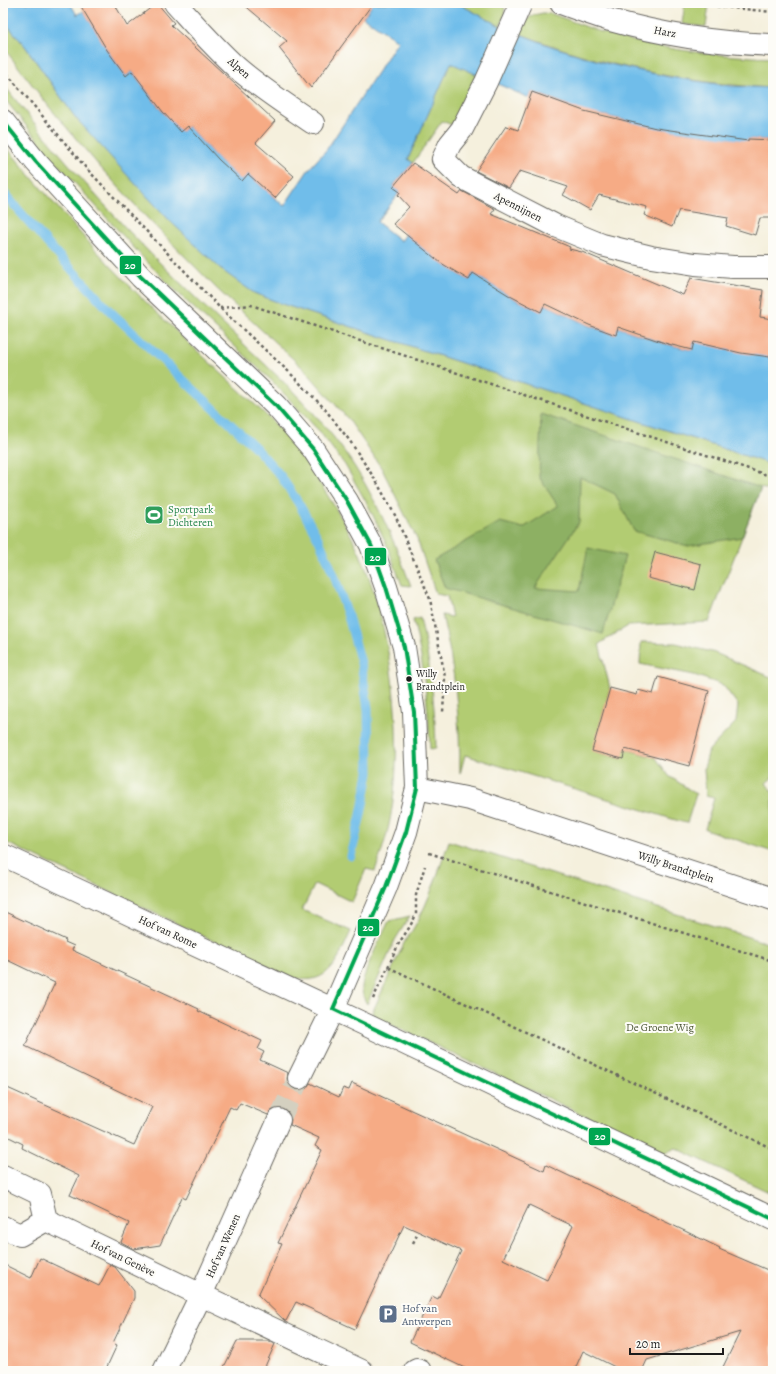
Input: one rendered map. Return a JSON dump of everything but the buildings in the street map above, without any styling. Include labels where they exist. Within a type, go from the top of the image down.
[{"type":"street","name":"Alpen","points":[[175,3],[203,35],[237,67],[275,97],[312,123]]},
{"type":"street","name":"Apennijnen","points":[[521,3],[486,82],[462,129],[450,144],[443,159],[461,177],[556,226],[602,245],[651,257],[695,264],[733,267],[773,267]]},
{"type":"street","name":"Harz","points":[[561,3],[610,20],[655,31],[708,40],[773,46]]},
{"type":"street","points":[[3,121],[36,162],[141,278],[276,406],[313,449],[347,501],[371,545],[386,587],[404,647],[414,712],[417,788],[406,832],[386,887],[333,1009],[299,1078]]},
{"type":"street","name":"Willy Brandtplein","points":[[417,788],[470,799],[773,899]]},
{"type":"street","name":"Hof van Rome","points":[[3,855],[333,1009],[773,1219]]},
{"type":"street","name":"Hof van Wenen","points":[[164,1371],[201,1295],[280,1120]]},
{"type":"street","points":[[3,1176],[40,1194],[46,1220],[20,1235],[3,1227]]},
{"type":"street","name":"Hof van Genève","points":[[46,1220],[201,1295]]},
{"type":"street","points":[[201,1295],[362,1371]]},
{"type":"street","points":[[415,1371],[420,1371]]},
{"type":"path","points":[[713,13],[714,5],[773,12]]},
{"type":"path","points":[[220,308],[251,305],[773,477]]},
{"type":"path","points":[[429,853],[773,961]]},
{"type":"path","points":[[362,1023],[399,943],[416,915],[416,895]]},
{"type":"path","points":[[388,967],[773,1149]]},
{"type":"path","points":[[413,1243],[417,1235]]},
{"type":"green space","points":[[457,3],[504,3],[505,15],[500,26]]},
{"type":"green space","points":[[685,3],[709,4],[706,27],[682,24]]},
{"type":"green space","points":[[543,13],[552,14],[612,36],[640,43],[678,50],[773,58],[773,88],[707,82],[643,71],[581,55],[518,33],[523,24],[530,17]]},
{"type":"green space","points":[[3,20],[25,46],[75,117],[172,223],[254,293],[285,305],[773,465],[773,492],[761,488],[709,622],[628,626],[599,644],[610,688],[593,751],[622,759],[625,749],[656,758],[669,776],[696,794],[687,823],[465,755],[460,774],[456,694],[447,635],[442,615],[452,617],[447,596],[436,594],[417,539],[382,469],[349,420],[304,369],[217,289],[149,220],[100,167],[50,108],[3,47]]},
{"type":"green space","points":[[451,62],[478,75],[452,125],[442,121],[413,163],[408,159]]},
{"type":"green space","points":[[3,84],[96,196],[168,271],[288,386],[334,437],[355,467],[374,500],[390,533],[411,586],[402,585],[386,543],[369,507],[345,465],[319,431],[272,381],[182,297],[147,262],[53,159],[3,97]]},
{"type":"green space","points":[[3,143],[64,215],[128,284],[270,419],[289,439],[341,517],[360,554],[371,582],[380,613],[387,646],[395,713],[395,778],[391,816],[383,848],[375,871],[366,869],[352,902],[315,884],[302,910],[351,931],[335,963],[321,976],[311,979],[299,979],[285,975],[3,841]]},
{"type":"green space","points":[[541,414],[761,488],[742,537],[688,546],[634,531],[615,494],[580,477],[579,522],[535,588],[579,591],[588,548],[625,556],[603,634],[445,588],[434,560],[500,522],[523,528],[558,506],[539,477]]},
{"type":"green space","points":[[420,618],[429,666],[434,715],[436,748],[430,749],[425,684],[413,620]]},
{"type":"green space","points":[[641,642],[676,643],[715,653],[773,678],[773,777],[766,783],[773,793],[773,852],[705,829],[714,798],[706,796],[704,768],[709,750],[736,722],[738,705],[723,685],[694,675],[640,664]]},
{"type":"green space","name":"De Groene Wig","points":[[449,841],[773,945],[773,1194],[676,1148],[665,1153],[379,1019],[372,1013],[405,941],[419,919],[425,906],[436,880]]},
{"type":"green space","points":[[410,916],[395,940],[367,1004],[362,993],[362,989],[372,955],[389,921]]},
{"type":"water","points":[[3,3],[70,3],[77,15],[84,11],[108,51],[126,76],[132,71],[160,109],[181,131],[188,126],[219,160],[242,180],[248,174],[284,206],[309,169],[327,149],[398,41],[363,17],[371,7],[366,3],[457,3],[500,26],[548,45],[605,63],[669,77],[730,86],[773,88],[773,140],[748,139],[748,148],[705,135],[675,131],[630,129],[632,122],[602,115],[601,121],[561,102],[532,92],[529,98],[451,63],[408,159],[413,163],[393,186],[400,192],[377,222],[401,241],[406,234],[443,264],[469,280],[473,273],[513,298],[541,311],[545,304],[587,325],[615,335],[618,327],[662,343],[692,350],[694,342],[773,348],[773,465],[285,305],[254,293],[223,271],[172,223],[75,117],[25,46],[3,20]]},
{"type":"waterway","points":[[3,192],[48,244],[110,311],[255,447],[280,475],[299,504],[319,540],[334,575],[348,616],[361,663],[368,709],[369,773],[351,856]]},
{"type":"tunnel","points":[[279,1120],[299,1078]]},
{"type":"transit line","name":"20","points":[[3,121],[36,162],[141,277],[276,406],[313,449],[347,501],[371,545],[386,587],[404,647],[414,712],[417,788],[406,832],[386,887],[333,1009],[773,1219]]},
{"type":"place","name":"Sportpark Dichteren","points":[[154,515]]},
{"type":"place","name":"Willy Brandtplein","points":[[409,679]]},
{"type":"place","name":"Hof van Antwerpen","points":[[388,1314]]}]
